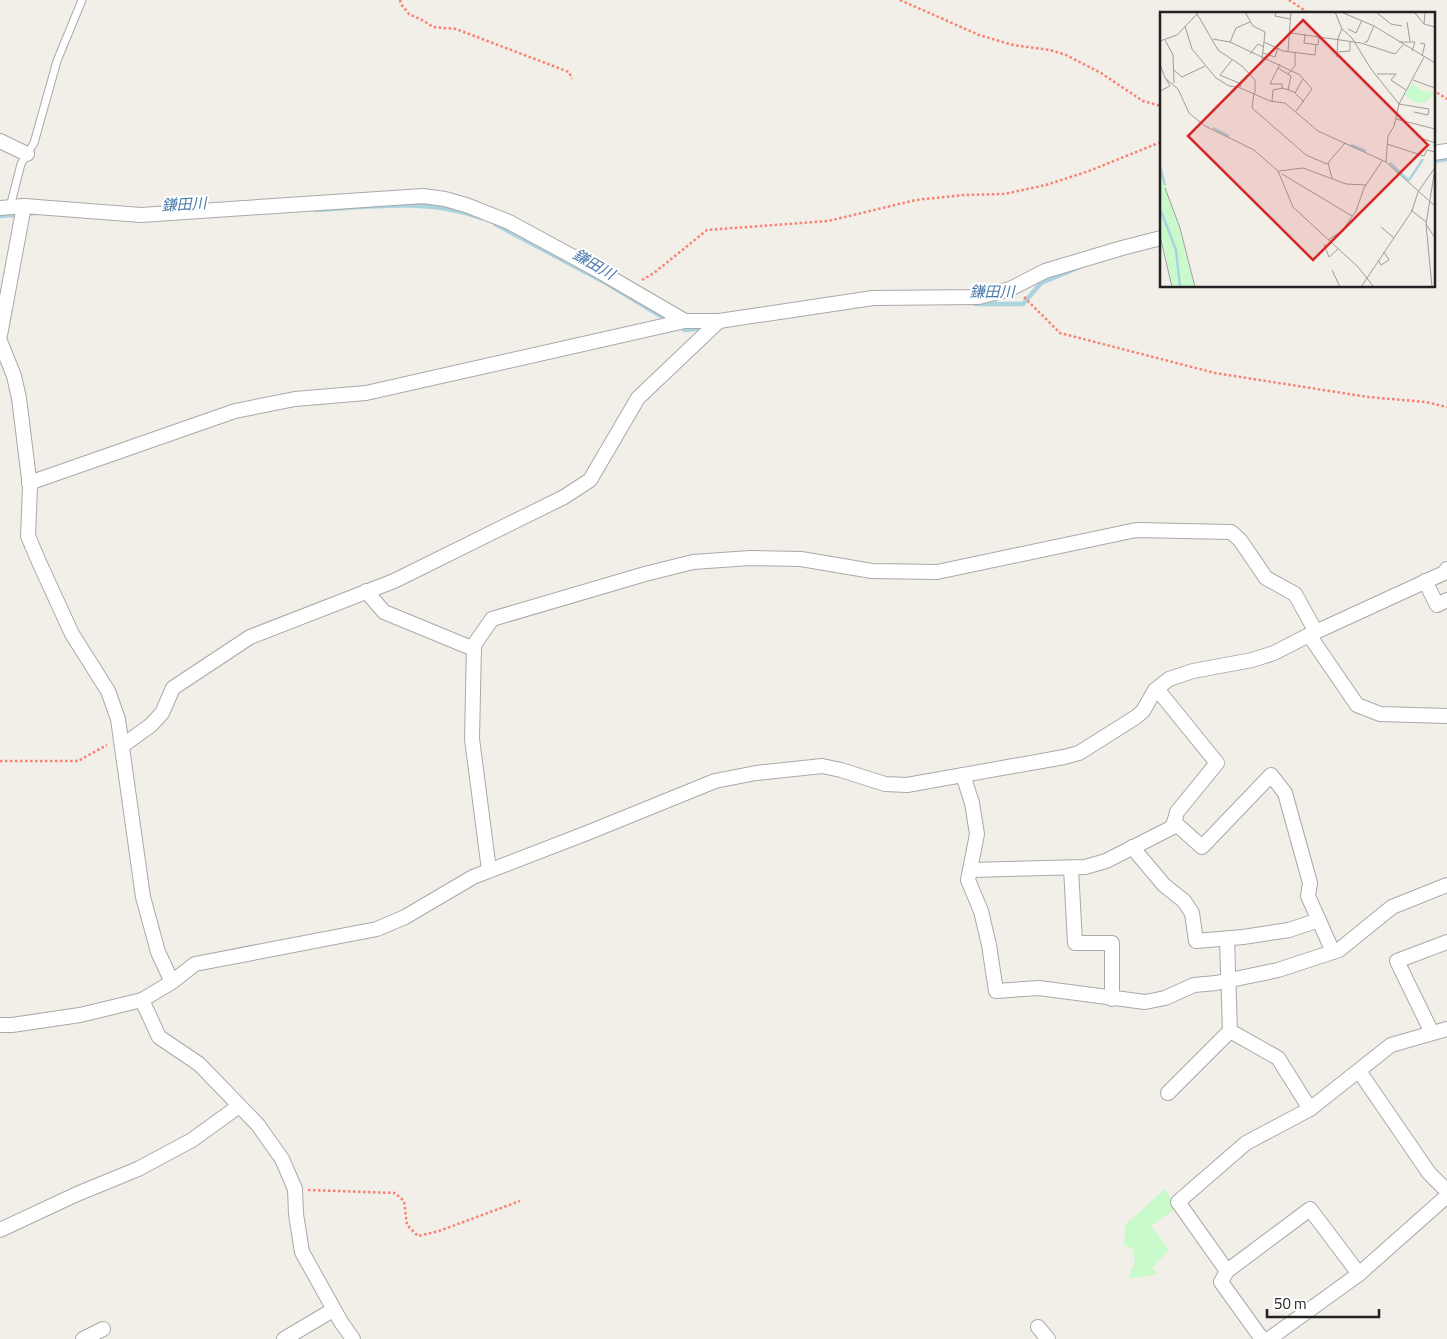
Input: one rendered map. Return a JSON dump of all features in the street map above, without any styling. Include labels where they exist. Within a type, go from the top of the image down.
[{"type":"street","points":[[0,141],[27,154]]},
{"type":"street","points":[[1434,153],[1447,151]]},
{"type":"street","points":[[0,335],[12,207],[141,215],[423,196],[445,199],[466,205],[508,222],[592,267],[685,321]]},
{"type":"street","points":[[29,482],[235,411],[295,399],[366,393],[685,321],[719,321],[873,298],[978,297],[1014,287],[1046,271],[1160,238]]},
{"type":"street","points":[[121,741],[151,725],[162,713],[172,688],[250,637],[394,580],[564,497],[590,480],[638,398],[719,321]]},
{"type":"street","points":[[0,341],[14,376],[19,398],[29,482],[28,536],[72,634],[108,691],[118,719],[143,897],[158,952],[172,982]]},
{"type":"street","points":[[490,870],[472,739],[474,645],[492,619],[645,574],[693,562],[750,558],[801,559],[872,571],[938,572],[1136,530],[1231,532],[1240,540],[1266,578],[1295,594],[1312,633],[1357,705],[1380,714],[1447,716]]},
{"type":"street","points":[[0,1024],[80,1015],[142,1000],[172,982],[195,964],[377,929],[405,917],[473,877],[715,781],[756,773],[822,766],[885,784],[907,785],[1079,753],[1136,718],[1143,711],[1157,689],[1168,679],[1193,671],[1252,660],[1274,653],[1447,569]]},
{"type":"street","points":[[1425,581],[1437,605],[1447,600]]},
{"type":"street","points":[[366,591],[384,612],[474,649]]},
{"type":"street","points":[[970,870],[1085,867],[1106,861],[1174,827],[1177,812],[1218,763],[1157,689]]},
{"type":"street","points":[[963,775],[972,803],[977,834],[968,880],[981,911],[989,945],[996,991],[1039,988],[1145,1002],[1165,998],[1194,985],[1278,970],[1339,950],[1392,907],[1447,885]]},
{"type":"street","points":[[1174,822],[1202,846],[1270,775],[1285,793],[1310,883],[1308,896],[1333,952]]},
{"type":"street","points":[[1132,847],[1164,885],[1184,901],[1192,913],[1196,941],[1227,939],[1289,930],[1319,920]]},
{"type":"street","points":[[1071,868],[1075,944],[1112,943],[1112,999]]},
{"type":"street","points":[[1168,1093],[1230,1031],[1227,939]]},
{"type":"street","points":[[1432,1033],[1397,961],[1447,942]]},
{"type":"street","points":[[142,1000],[159,1036],[198,1064],[258,1126],[282,1158],[295,1189],[296,1214],[302,1252],[333,1310],[353,1339]]},
{"type":"street","points":[[1227,1271],[1178,1202],[1246,1143],[1310,1110],[1391,1045],[1447,1029]]},
{"type":"street","points":[[1230,1031],[1278,1058],[1310,1110]]},
{"type":"street","points":[[1359,1071],[1429,1173],[1447,1191]]},
{"type":"street","points":[[0,1230],[77,1194],[138,1169],[192,1140],[239,1106]]},
{"type":"street","points":[[1270,1339],[1359,1274],[1447,1196]]},
{"type":"street","points":[[1262,1339],[1221,1282],[1227,1271],[1310,1209],[1359,1274]]},
{"type":"street","points":[[284,1339],[333,1310]]},
{"type":"street","points":[[1038,1327],[1048,1339]]},
{"type":"street","points":[[83,1339],[103,1329]]},
{"type":"lane","points":[[12,207],[21,164],[34,144],[57,60],[82,0]]},
{"type":"path","points":[[400,0],[409,14],[424,20],[433,27],[456,29],[569,72],[572,78]]},
{"type":"path","points":[[900,0],[979,35],[1013,45],[1050,50],[1066,55],[1101,74],[1143,101],[1160,106]]},
{"type":"path","points":[[1289,0],[1307,12]]},
{"type":"path","points":[[1434,91],[1447,98]]},
{"type":"path","points":[[627,287],[654,273],[707,230],[828,221],[916,200],[963,195],[1004,194],[1046,185],[1089,172],[1160,142]]},
{"type":"path","points":[[1014,287],[1060,333],[1215,373],[1368,397],[1426,402],[1447,407]]},
{"type":"path","points":[[0,761],[78,761],[121,741]]},
{"type":"path","points":[[295,1189],[395,1193],[404,1201],[407,1225],[418,1236],[439,1231],[520,1201]]},
{"type":"green space","points":[[1165,1189],[1176,1208],[1151,1226],[1169,1250],[1152,1268],[1158,1274],[1129,1279],[1135,1260],[1132,1248],[1124,1246],[1125,1225]]},
{"type":"waterway","name":"鎌田川","points":[[1434,161],[1447,159]]},
{"type":"waterway","name":"鎌田川","points":[[315,210],[399,205],[420,206],[461,212],[481,218]]},
{"type":"waterway","name":"鎌田川","points":[[0,216],[36,213]]},
{"type":"waterway","name":"鎌田川","points":[[495,224],[606,283],[669,321]]},
{"type":"waterway","name":"鎌田川","points":[[975,304],[1023,304],[1041,283],[1080,267]]},
{"type":"waterway","name":"鎌田川","points":[[678,326],[685,330],[707,328]]}]
